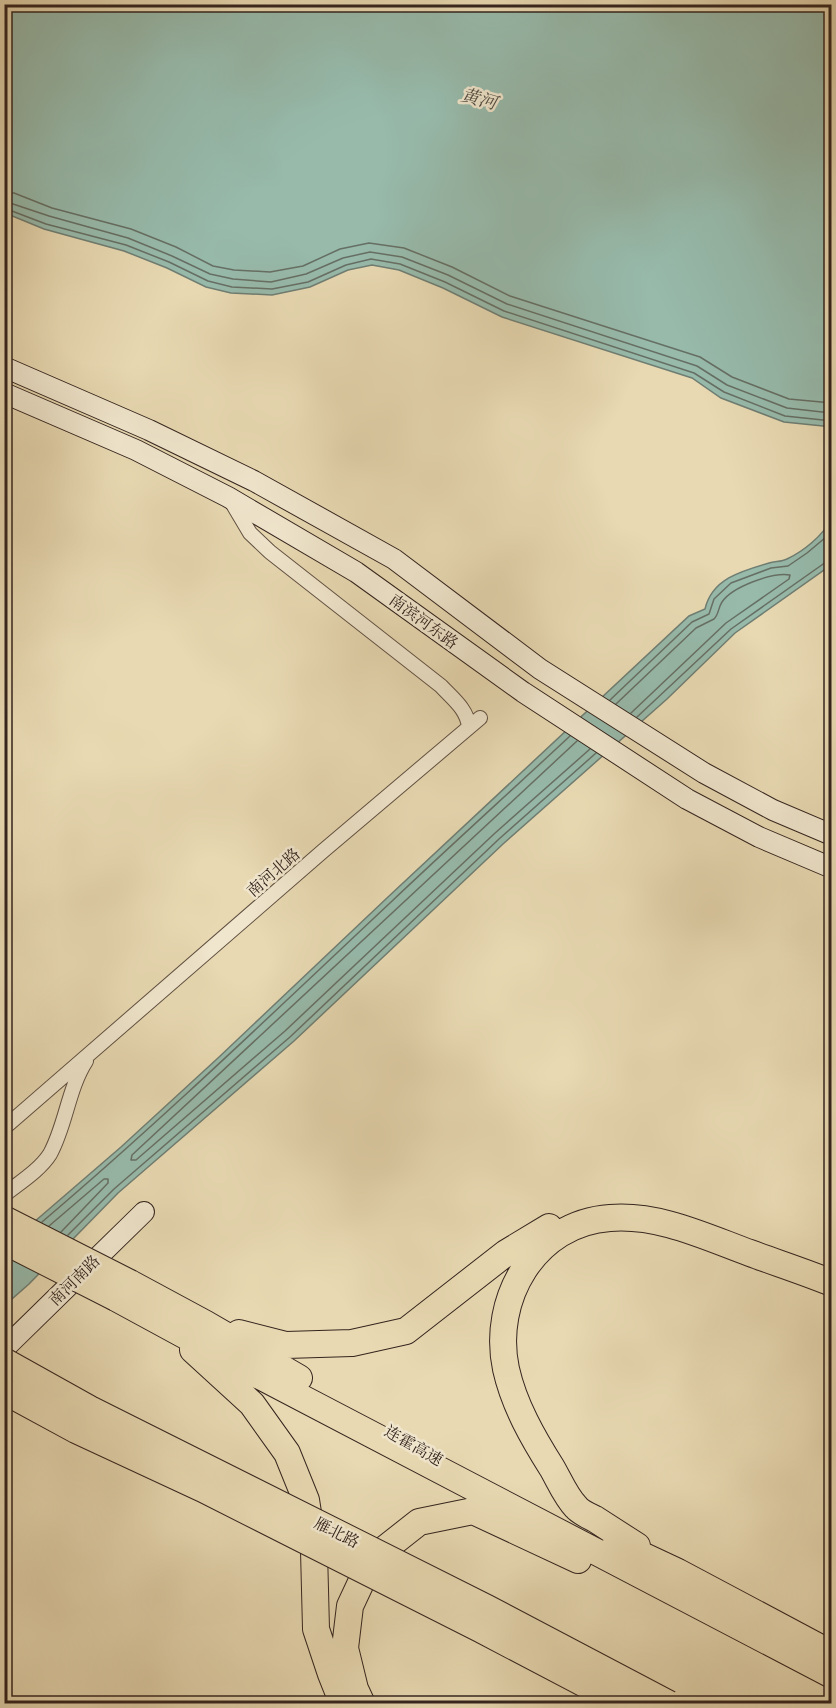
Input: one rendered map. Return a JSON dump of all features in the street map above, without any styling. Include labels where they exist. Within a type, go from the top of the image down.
[{"type":"highway","points":[[206,1324],[286,1345],[352,1343],[406,1331],[506,1253],[546,1228],[590,1211],[626,1201],[656,1206],[695,1218],[831,1267]]},
{"type":"highway","points":[[668,1586],[575,1507],[536,1443],[517,1403],[506,1369],[502,1335],[508,1300],[522,1271],[541,1246],[582,1223],[610,1218],[641,1218],[706,1236],[831,1283]]},
{"type":"highway","name":"连霍高速","points":[[4,1219],[123,1291],[164,1324],[668,1586],[831,1654]]},
{"type":"highway","name":"连霍高速","points":[[4,1241],[206,1324],[443,1462],[668,1586]]},
{"type":"highway","points":[[164,1324],[252,1404],[287,1453],[306,1500],[314,1551],[316,1629],[343,1704]]},
{"type":"highway","name":"雁北路","points":[[4,1361],[90,1409],[487,1608],[669,1704]]},
{"type":"highway","name":"雁北路","points":[[4,1391],[76,1430],[203,1489],[437,1607],[622,1704]]},
{"type":"highway","points":[[362,1704],[355,1689],[345,1648],[350,1606],[372,1559],[419,1521],[473,1511],[668,1586],[831,1676]]},
{"type":"main road","name":"南滨河东路","points":[[4,367],[149,430],[254,481],[394,559],[540,669],[704,773],[773,810],[831,835]]},
{"type":"main road","name":"南滨河东路","points":[[4,393],[136,450],[228,497],[356,572],[523,692],[687,799],[759,837],[831,868]]},
{"type":"main road","name":"南河南路","points":[[4,1349],[144,1212]]},
{"type":"street","name":"南河北路","points":[[4,1128],[474,723],[441,686],[270,552],[250,533],[228,497]]},
{"type":"street","name":"南河北路","points":[[4,1196],[41,1165],[50,1154],[76,1082],[90,1054]]},
{"type":"water","name":"黄河","points":[[4,5],[831,5],[831,425],[784,422],[721,398],[692,378],[502,317],[443,288],[399,270],[372,265],[348,270],[310,287],[272,295],[231,293],[206,287],[124,251],[44,229],[5,213]]},
{"type":"water","points":[[831,520],[831,565],[735,633],[667,699],[503,844],[294,1041],[118,1193],[29,1284],[5,1305],[5,1247],[121,1147],[218,1058],[689,616],[705,609],[714,590],[721,583],[748,569],[793,556],[818,537]]}]
